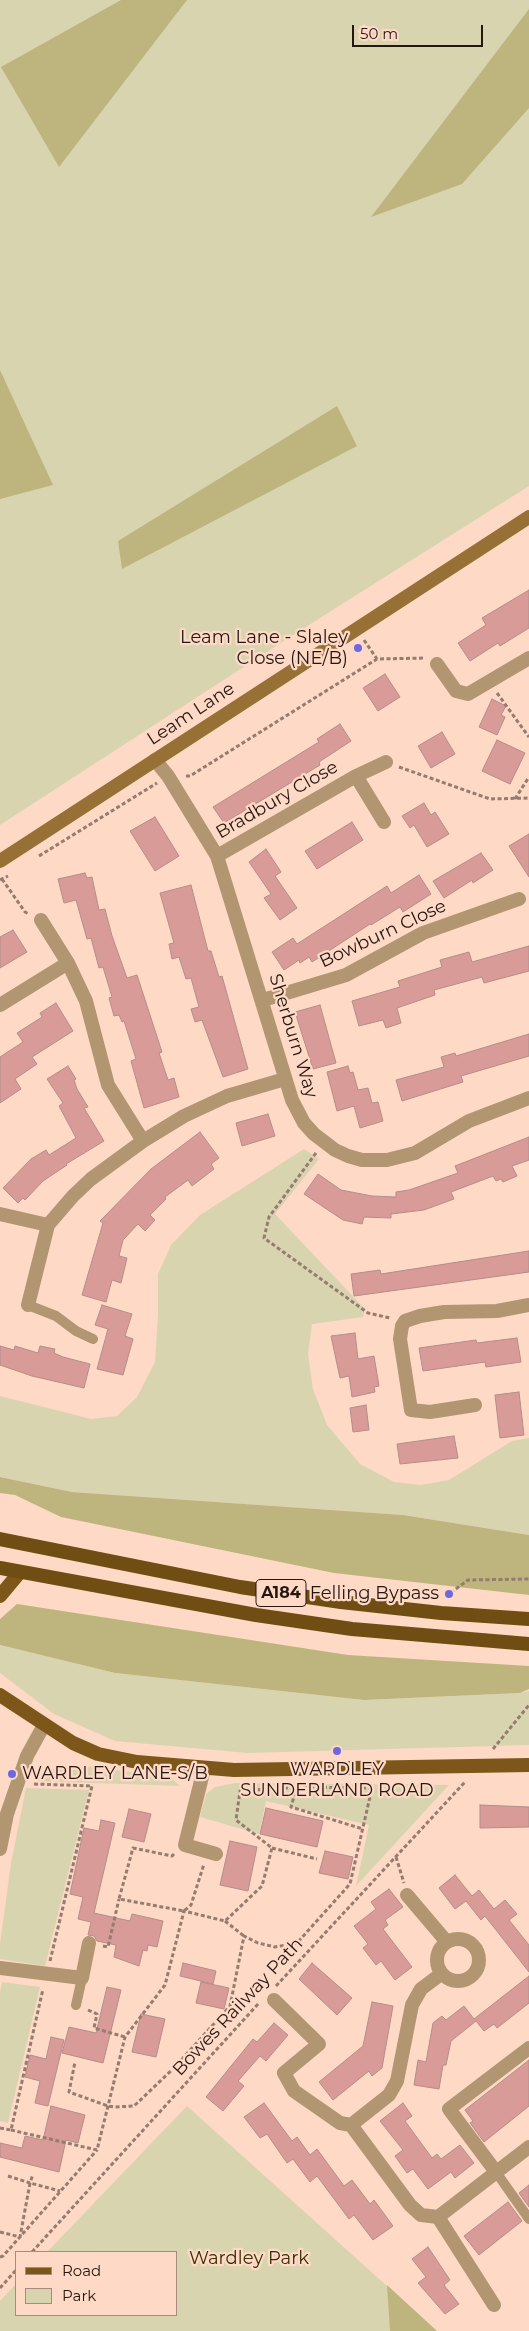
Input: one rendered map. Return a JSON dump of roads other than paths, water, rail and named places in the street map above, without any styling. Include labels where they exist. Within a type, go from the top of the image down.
[{"type":"highway","name":"A184","points":[[0,1539],[240,1586],[341,1602],[441,1613],[529,1619]]},
{"type":"highway","name":"A184","points":[[0,1568],[256,1615],[352,1629],[529,1644]]},
{"type":"main road","name":"Leam Lane","points":[[0,861],[529,517]]},
{"type":"main road","points":[[0,1596],[20,1572]]},
{"type":"main road","points":[[0,1695],[73,1743],[105,1756],[137,1762],[204,1769],[529,1765]]},
{"type":"street","points":[[437,664],[456,691],[468,694],[529,658]]},
{"type":"street","name":"Sherburn Way","points":[[156,760],[168,776],[217,856],[263,1000],[292,1100],[304,1123],[324,1142],[342,1153],[362,1160],[376,1161],[401,1158],[428,1146],[469,1121],[529,1098]]},
{"type":"street","name":"Bradbury Close","points":[[217,856],[356,776],[386,762]]},
{"type":"street","name":"Bradbury Close","points":[[356,776],[384,822]]},
{"type":"street","name":"Bowburn Close","points":[[263,1000],[346,975],[423,934],[519,899]]},
{"type":"street","points":[[41,920],[68,963],[88,1008],[108,1085],[143,1141]]},
{"type":"street","points":[[0,1005],[68,963]]},
{"type":"street","points":[[28,1305],[48,1225],[73,1196],[91,1179],[165,1126],[206,1104],[285,1079]]},
{"type":"street","points":[[0,1214],[48,1225]]},
{"type":"street","points":[[475,1406],[430,1412],[411,1410],[400,1339],[402,1326],[405,1321],[412,1318],[444,1312],[497,1311],[529,1306]]},
{"type":"street","points":[[0,1849],[7,1814],[27,1756],[44,1725]]},
{"type":"street","points":[[204,1769],[184,1845],[212,1853]]},
{"type":"street","points":[[407,1895],[446,1942]]},
{"type":"street","points":[[454,1939],[469,1943],[476,1948],[479,1963],[471,1976],[463,1980],[449,1979],[441,1974],[437,1957],[440,1948],[446,1942],[454,1939]]},
{"type":"street","points":[[0,1968],[82,1978],[89,1943]]},
{"type":"street","points":[[351,2125],[389,2096],[397,2081],[412,2005],[421,1989],[441,1974]]},
{"type":"street","points":[[271,1995],[319,2044],[284,2074],[294,2090],[340,2123],[351,2125],[410,2205],[421,2215],[438,2217],[529,2147]]},
{"type":"street","points":[[496,2172],[449,2109],[529,2048]]},
{"type":"street","points":[[438,2217],[494,2305]]},
{"type":"lane","points":[[28,1305],[56,1316],[66,1324],[93,1339]]},
{"type":"lane","points":[[76,2005],[82,1978]]},
{"type":"lane","points":[[496,2172],[529,2219]]},
{"type":"place","name":"Leam Lane - Slaley Close (NE/B)","points":[[358,648]]},
{"type":"place","name":"Felling Bypass","points":[[449,1594]]},
{"type":"place","name":"WARDLEY SUNDERLAND ROAD","points":[[337,1751]]},
{"type":"place","name":"WARDLEY LANE-S/B","points":[[12,1774]]},
{"type":"park label","name":"Wardley Park","points":[[249,2259]]}]
